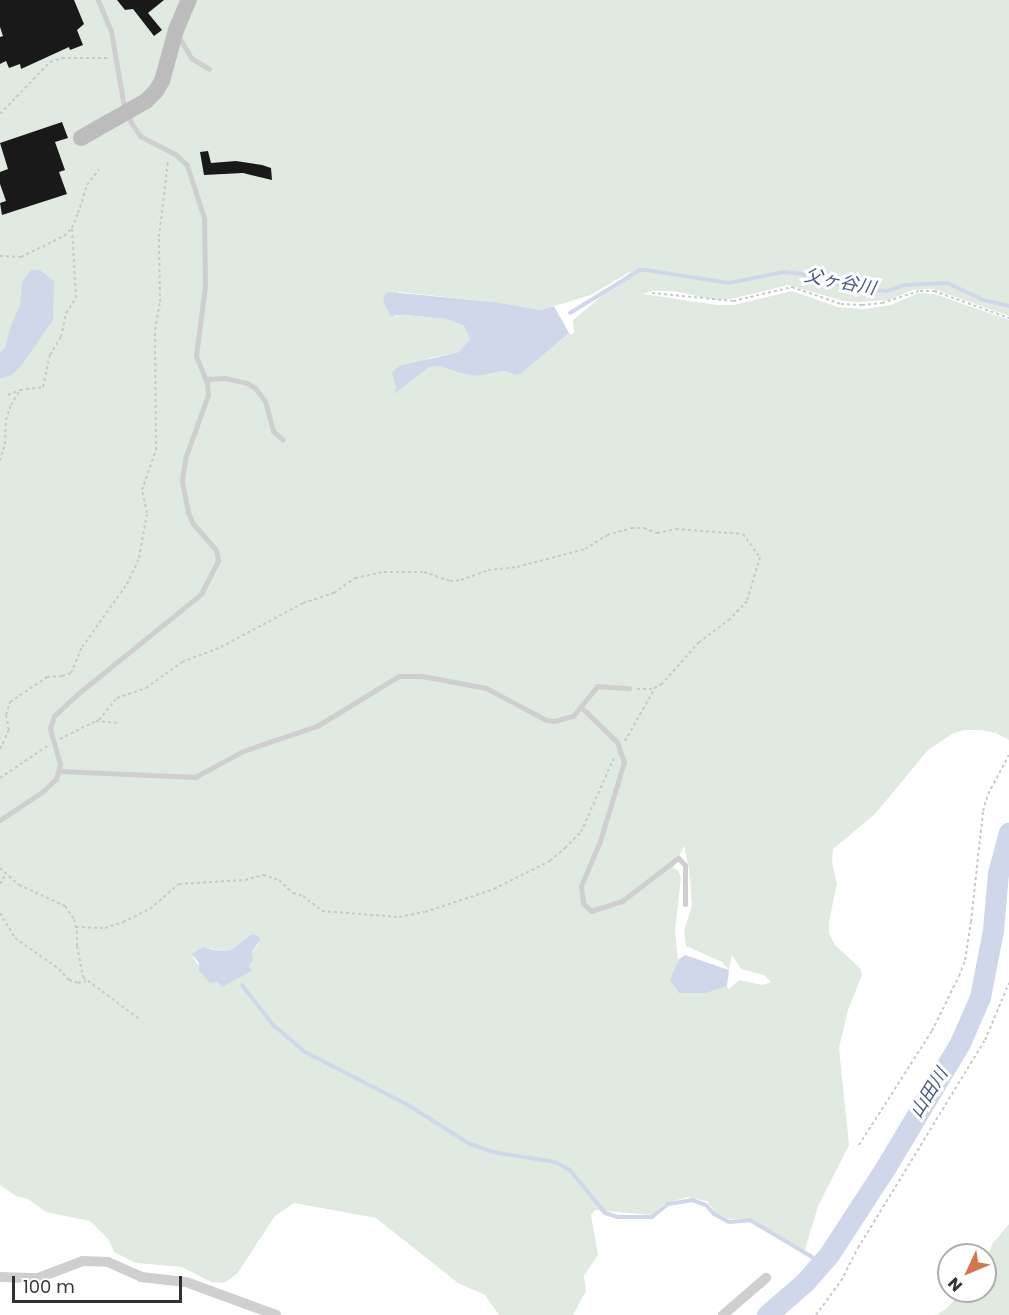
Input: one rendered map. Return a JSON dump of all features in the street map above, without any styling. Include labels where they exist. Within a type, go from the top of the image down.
[{"type":"street","points":[[81,138],[156,92],[162,81],[176,30],[189,0]]},
{"type":"street","points":[[0,1277],[38,1278],[83,1261],[108,1262],[141,1277],[186,1282],[217,1296],[260,1307],[276,1315]]},
{"type":"street","points":[[723,1315],[766,1278]]},
{"type":"lane","points":[[60,771],[50,728],[54,716],[80,692],[201,594],[216,570],[219,560],[216,550],[193,524],[184,497],[182,480],[186,456],[208,395],[205,379],[196,356],[205,286],[206,227],[187,165],[168,151],[140,136],[131,122],[123,101],[111,31],[99,0]]},
{"type":"lane","points":[[176,30],[191,58],[209,69]]},
{"type":"lane","points":[[205,379],[225,378],[247,383],[255,388],[265,400],[273,431],[283,440]]},
{"type":"lane","points":[[60,771],[195,777],[243,751],[317,726],[387,682],[409,675],[486,688],[546,720],[564,720],[573,716],[597,686],[629,688]]},
{"type":"lane","points":[[581,707],[610,735],[620,748],[624,762],[623,772],[600,841],[581,886],[583,903],[591,911],[622,901],[678,858],[685,865],[685,904]]},
{"type":"lane","points":[[0,820],[42,792],[60,771]]},
{"type":"path","points":[[0,114],[50,62],[62,58],[116,58]]},
{"type":"path","points":[[0,749],[9,730],[6,715],[10,702],[47,677],[71,673],[82,647],[127,584],[139,558],[147,513],[142,490],[156,450],[155,330],[160,302],[159,228],[168,151]]},
{"type":"path","points":[[8,395],[20,390],[43,387],[50,356],[61,337],[66,313],[75,301],[72,228],[87,185],[99,169]]},
{"type":"path","points":[[0,256],[21,257],[29,254],[55,242],[72,228]]},
{"type":"path","points":[[652,293],[733,301],[792,287],[841,303],[862,305],[892,301],[920,291],[934,291],[1009,318]]},
{"type":"path","points":[[0,460],[5,444],[6,420],[11,405],[20,390]]},
{"type":"path","points":[[76,927],[105,928],[123,922],[150,909],[179,884],[245,880],[263,875],[279,880],[293,893],[303,896],[322,911],[399,917],[425,912],[494,889],[550,861],[581,832],[599,787],[655,688],[667,680],[699,642],[730,619],[747,601],[760,557],[743,534],[676,529],[657,533],[644,528],[631,528],[607,535],[585,549],[517,567],[488,570],[460,580],[450,581],[424,572],[384,572],[355,578],[334,593],[303,603],[221,647],[182,662],[146,688],[117,698],[99,720]]},
{"type":"path","points":[[629,688],[655,688]]},
{"type":"path","points":[[859,1145],[932,1031],[959,976],[965,960],[971,922],[983,811],[988,794],[1009,756]]},
{"type":"path","points":[[0,868],[5,875],[19,885],[65,906],[74,919],[81,973],[86,981],[138,1018]]},
{"type":"path","points":[[0,884],[5,875]]},
{"type":"path","points":[[0,913],[5,926],[15,938],[59,969],[69,980],[78,983],[86,981]]},
{"type":"path","points":[[816,1315],[841,1281],[858,1248],[985,1040],[1009,983]]},
{"type":"shaded area","points":[[0,0],[1009,0],[1009,316],[933,289],[913,290],[889,300],[858,302],[843,301],[789,285],[731,299],[716,300],[672,291],[652,291],[643,294],[718,305],[734,305],[792,291],[838,307],[864,309],[891,305],[918,293],[935,294],[1009,320],[1009,740],[996,733],[981,730],[963,730],[952,734],[928,750],[875,814],[833,849],[832,862],[837,883],[829,933],[835,945],[860,968],[862,975],[848,1010],[839,1048],[849,1145],[818,1206],[804,1253],[750,1219],[728,1219],[716,1213],[707,1201],[687,1197],[664,1204],[652,1215],[595,1210],[591,1215],[598,1255],[584,1276],[586,1291],[573,1315],[499,1315],[485,1295],[458,1283],[376,1218],[294,1203],[275,1216],[237,1274],[224,1283],[211,1282],[182,1267],[136,1263],[114,1252],[109,1240],[90,1221],[46,1212],[28,1199],[16,1196],[0,1185]],"holes":[[[633,270],[573,320],[574,332],[571,335],[569,333],[521,374],[515,375],[504,371],[477,376],[459,373],[440,366],[429,367],[396,387],[429,358],[459,352],[470,339],[464,326],[447,319],[404,315],[395,317],[398,292],[495,302],[541,310],[591,295]],[[684,846],[689,869],[692,905],[684,931],[686,946],[722,962],[729,970],[732,955],[741,969],[764,975],[771,982],[763,985],[739,980],[729,989],[727,986],[705,993],[670,980],[678,960],[675,930],[681,878],[678,870],[673,868]],[[252,934],[259,944],[252,952],[248,965],[219,982],[200,967],[193,957],[210,948],[217,951],[231,950]]]},
{"type":"shaded area","points":[[1009,1224],[1009,1315],[937,1315],[951,1303],[997,1303],[997,1243],[993,1243]]},
{"type":"water","points":[[31,270],[40,270],[54,281],[53,320],[21,366],[13,374],[0,379],[0,353],[5,348],[11,325],[20,305],[22,282]]},
{"type":"water","points":[[386,293],[495,302],[541,310],[554,306],[569,333],[521,374],[515,375],[504,371],[477,376],[459,373],[440,366],[429,367],[394,394],[396,387],[392,372],[399,366],[459,352],[470,339],[464,326],[447,319],[391,316],[383,301]]},
{"type":"water","points":[[252,934],[259,936],[260,940],[252,952],[253,960],[249,965],[252,971],[222,987],[218,982],[210,983],[199,971],[199,963],[192,954],[203,947],[218,951],[231,950]]},
{"type":"water","points":[[685,955],[729,970],[727,986],[706,993],[679,993],[670,980],[678,960]]},
{"type":"building","points":[[0,0],[74,0],[84,24],[77,30],[83,45],[70,50],[69,47],[21,69],[20,64],[9,68],[6,61],[0,64],[0,37],[3,36],[0,27]]},
{"type":"building","points":[[117,0],[164,0],[148,13],[162,30],[154,36],[133,9],[125,10]]},
{"type":"building","points":[[62,122],[68,138],[55,142],[65,170],[59,172],[67,194],[2,215],[0,203],[6,201],[0,184],[0,172],[8,169],[0,143]]},
{"type":"building","points":[[208,151],[211,163],[236,161],[271,168],[272,180],[243,173],[204,175],[200,152]]},
{"type":"waterway","name":"父ヶ谷川","points":[[570,313],[640,270],[729,283],[784,272],[802,274],[854,289],[887,291],[904,285],[947,283],[983,300],[1009,306]]},
{"type":"waterway","name":"山田川","points":[[767,1315],[805,1282],[828,1256],[887,1165],[960,1043],[980,997],[993,930],[998,873],[1009,832]]},
{"type":"waterway","points":[[242,985],[273,1025],[305,1052],[408,1105],[470,1144],[493,1152],[555,1162],[570,1170],[605,1213],[618,1217],[652,1217],[668,1204],[692,1200],[706,1205],[714,1214],[729,1222],[750,1220],[822,1263]]}]
